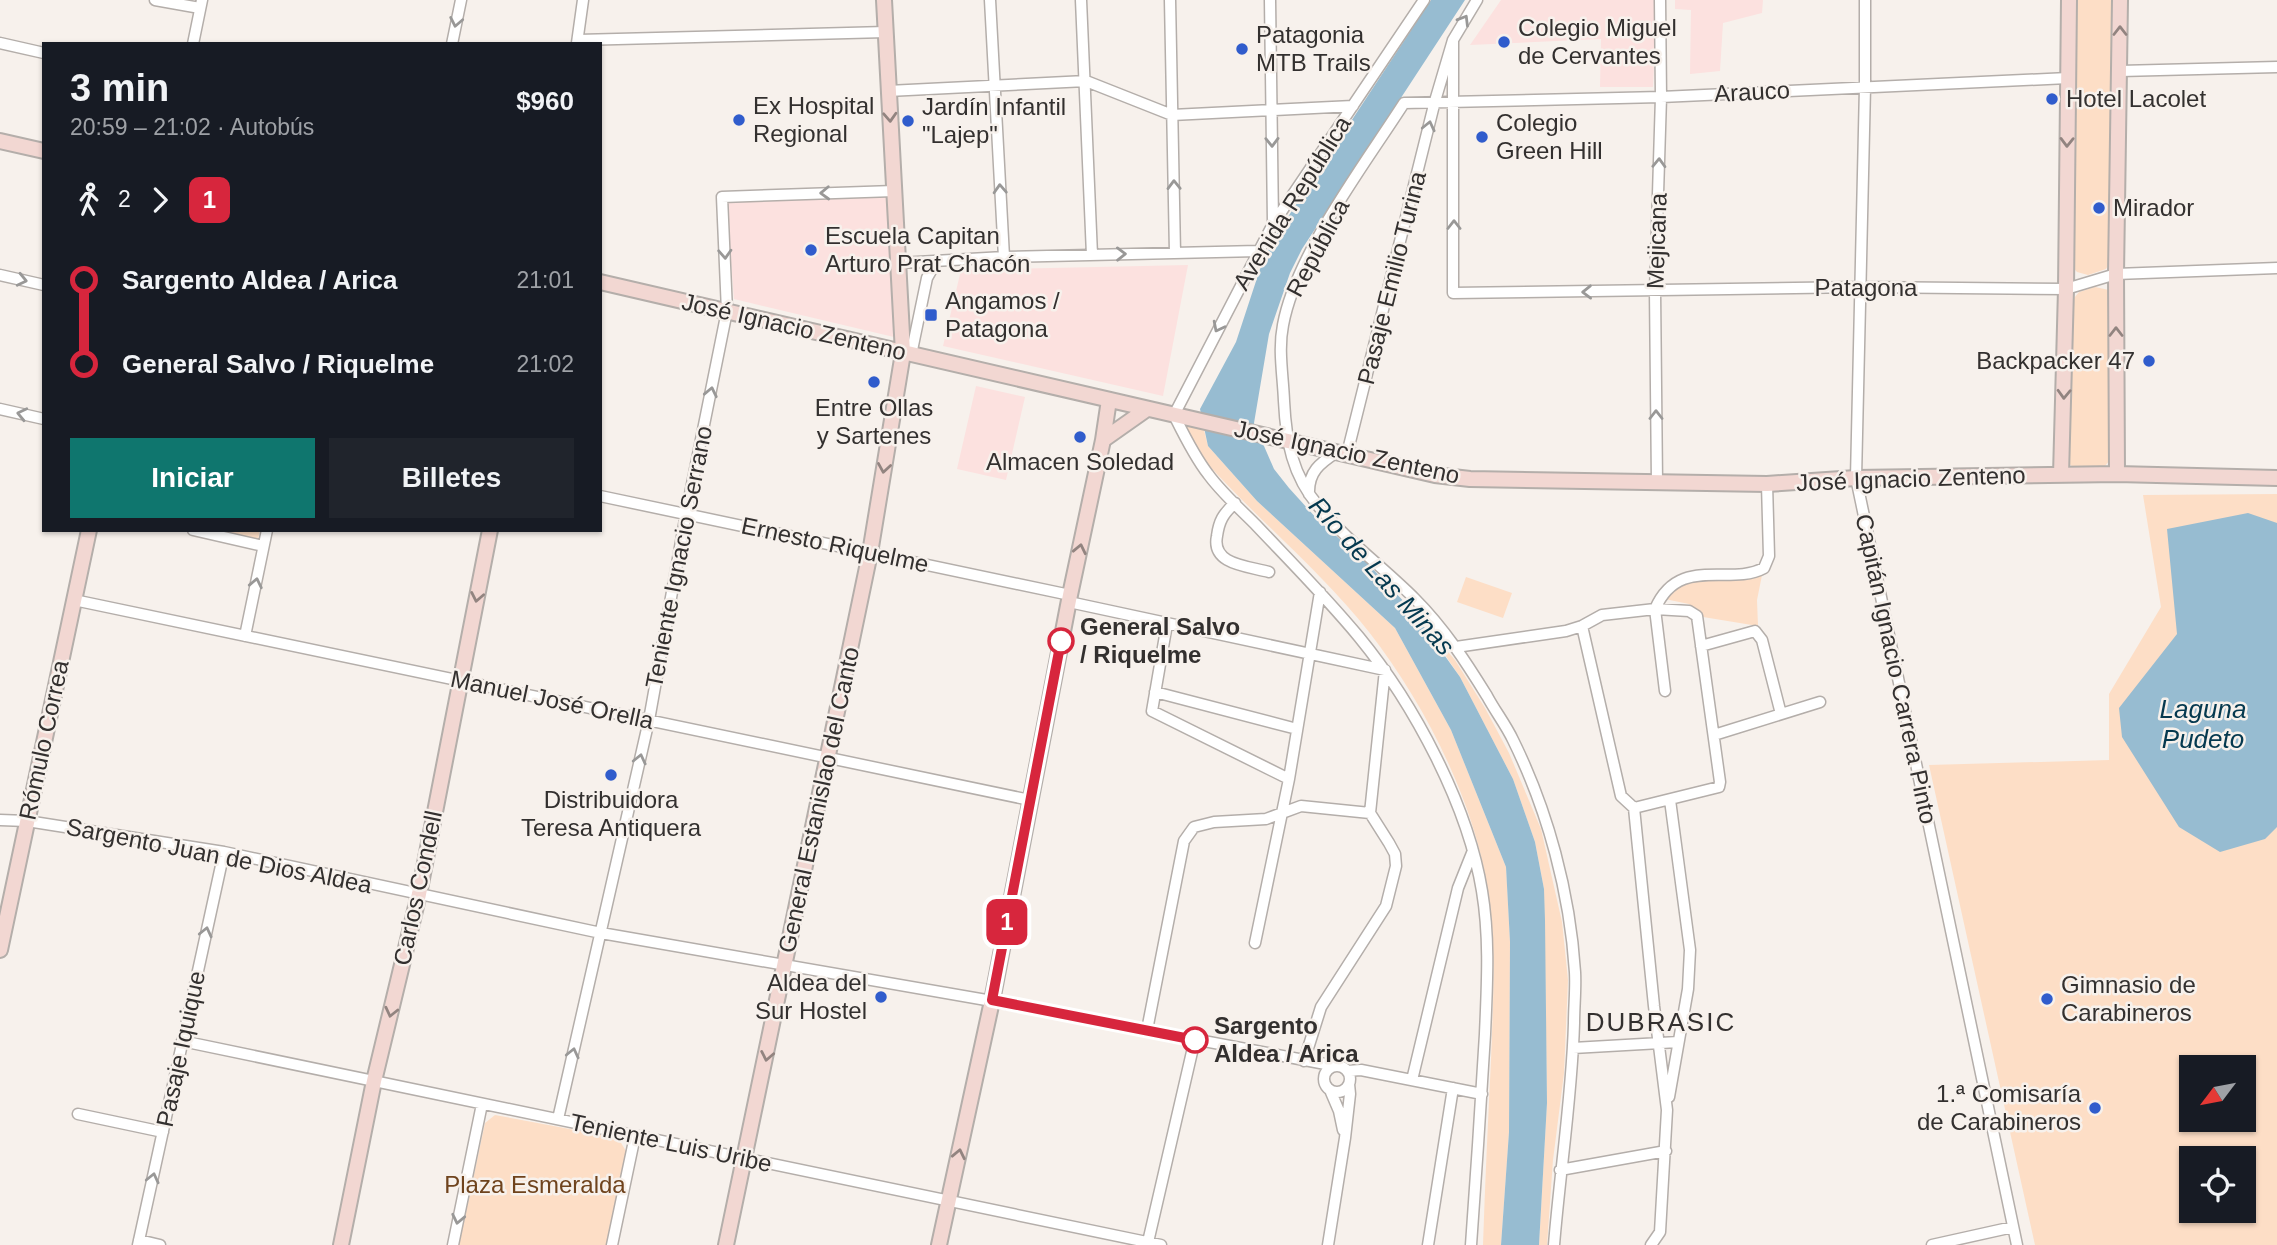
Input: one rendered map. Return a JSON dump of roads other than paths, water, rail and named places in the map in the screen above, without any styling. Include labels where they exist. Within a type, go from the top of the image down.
[{"type":"street","points":[[155,0],[201,4],[193,42]]},
{"type":"street","points":[[452,42],[461,0]]},
{"type":"street","points":[[583,0],[577,42],[886,32]]},
{"type":"street","name":"General Estanislao del Canto","points":[[726,1245],[870,553],[907,354],[894,191],[884,0]]},
{"type":"street","points":[[990,0],[1003,257]]},
{"type":"street","points":[[1081,0],[1092,255]]},
{"type":"street","points":[[1170,0],[1175,253]]},
{"type":"street","points":[[1270,0],[1273,224]]},
{"type":"street","name":"Avenida República","points":[[1181,416],[1273,224],[1424,0]]},
{"type":"street","points":[[1455,101],[1453,40],[1477,0]]},
{"type":"street","name":"Mejicana","points":[[1657,483],[1655,291],[1661,97],[1660,0]]},
{"type":"street","name":"Capitán Ignacio Carrera Pinto","points":[[1865,0],[1856,478],[2017,1245]]},
{"type":"street","points":[[2062,475],[2068,0]]},
{"type":"street","points":[[2117,474],[2116,274],[2120,0]]},
{"type":"street","name":"Pasaje Emilio Turina","points":[[1343,453],[1453,40]]},
{"type":"street","points":[[0,43],[42,53]]},
{"type":"street","points":[[2120,71],[2277,67]]},
{"type":"street","name":"Arauco","points":[[1435,101],[1661,97],[2068,78]]},
{"type":"street","points":[[888,91],[1086,81],[1172,115],[1353,106]]},
{"type":"street","name":"República","points":[[1279,437],[1280,353],[1283,324],[1292,291],[1321,232],[1404,103],[1435,101]]},
{"type":"street","name":"Patagona","points":[[1455,101],[1453,293],[1860,287],[2066,289],[2116,274],[2277,268]]},
{"type":"street","points":[[0,141],[42,151]]},
{"type":"street","name":"Teniente Ignacio Serrano","points":[[558,1119],[649,720],[686,514],[727,312],[722,197],[894,191]]},
{"type":"street","points":[[899,263],[1003,257],[1258,251]]},
{"type":"street","points":[[907,354],[927,278],[936,262]]},
{"type":"street","points":[[0,275],[42,285]]},
{"type":"street","name":"José Ignacio Zenteno","points":[[602,282],[1436,475],[1471,479],[1767,484],[1856,478],[2117,474],[2277,478]]},
{"type":"street","points":[[939,1245],[992,1000],[1109,400]]},
{"type":"street","points":[[0,409],[42,419]]},
{"type":"street","points":[[1103,440],[1147,409]]},
{"type":"street","points":[[1181,416],[1192,450],[1209,476],[1320,592],[1385,670],[1406,703],[1448,782],[1473,852],[1482,890],[1488,966],[1471,1245]]},
{"type":"street","points":[[1279,437],[1308,494],[1329,519],[1418,602],[1456,647],[1513,739],[1543,812],[1558,862],[1575,974],[1573,1048],[1554,1245]]},
{"type":"street","points":[[1308,494],[1308,482],[1318,464],[1343,453]]},
{"type":"street","points":[[1665,691],[1656,609],[1660,598],[1674,585],[1698,574],[1751,573],[1763,568],[1769,556],[1767,484]]},
{"type":"street","name":"Ernesto Riquelme","points":[[602,496],[870,553],[1167,624],[1385,670]]},
{"type":"street","points":[[1235,503],[1221,516],[1215,544],[1217,551],[1223,560],[1269,572]]},
{"type":"street","name":"Rómulo Correa","points":[[0,950],[89,532]]},
{"type":"street","points":[[202,532],[263,546]]},
{"type":"street","points":[[245,636],[266,532]]},
{"type":"street","name":"Carlos Condell","points":[[341,1245],[374,1081],[419,894],[490,532]]},
{"type":"street","points":[[1255,943],[1283,812],[1320,592]]},
{"type":"street","name":"Manuel José Orella","points":[[74,600],[1030,800]]},
{"type":"street","points":[[1456,647],[1582,626],[1602,615],[1656,609],[1689,611],[1696,616],[1719,787],[1634,808]]},
{"type":"street","points":[[1167,624],[1152,711],[1289,779]]},
{"type":"street","points":[[1582,626],[1621,796],[1634,808],[1667,1110]]},
{"type":"street","points":[[1701,646],[1755,631],[1759,634],[1781,714]]},
{"type":"street","points":[[1345,1138],[1339,1111],[1327,1086],[1304,1061],[1321,1007],[1386,906],[1396,866],[1395,854],[1370,813],[1385,670]]},
{"type":"street","points":[[1155,692],[1297,729]]},
{"type":"street","points":[[1714,735],[1819,702]]},
{"type":"street","points":[[1651,1245],[1660,1233],[1667,1110],[1688,989],[1690,950],[1670,800]]},
{"type":"street","points":[[1147,1030],[1184,841],[1194,827],[1213,822],[1266,819],[1301,806],[1370,813]]},
{"type":"street","name":"Sargento Juan de Dios Aldea","points":[[0,820],[27,821],[224,852],[601,933],[992,1000],[1336,1066]]},
{"type":"street","name":"Pasaje Iquique","points":[[138,1243],[224,852]]},
{"type":"street","points":[[1412,1080],[1458,888],[1473,852]]},
{"type":"street","points":[[1148,1242],[1195,1040]]},
{"type":"street","name":"Teniente Luis Uribe","points":[[182,1041],[1161,1245]]},
{"type":"street","points":[[1573,1048],[1678,1042]]},
{"type":"street","points":[[1327,1086],[1328,1070],[1336,1066],[1348,1071],[1362,1070],[1482,1094]]},
{"type":"street","points":[[1328,1245],[1345,1138],[1350,1094],[1348,1071]]},
{"type":"street","points":[[1327,1086],[1343,1090],[1349,1084]]},
{"type":"street","points":[[1428,1245],[1453,1088]]},
{"type":"street","points":[[453,1245],[482,1104]]},
{"type":"street","points":[[78,1114],[163,1132]]},
{"type":"street","points":[[612,1245],[635,1136]]},
{"type":"street","points":[[1560,1170],[1666,1151]]},
{"type":"street","points":[[1932,1245],[2013,1227]]},
{"type":"street","points":[[138,1243],[160,1245]]},
{"type":"water","points":[[1431,0],[1465,0],[1302,249],[1290,273],[1269,334],[1254,423],[1274,469],[1289,488],[1318,520],[1367,563],[1412,610],[1460,677],[1513,779],[1535,842],[1544,889],[1547,1103],[1539,1245],[1501,1245],[1509,1132],[1510,942],[1506,867],[1451,730],[1395,628],[1257,501],[1208,446],[1200,409],[1236,342],[1261,266],[1274,238]]},
{"type":"water","name":"Laguna Pudeto","points":[[2248,513],[2277,523],[2277,827],[2265,839],[2220,852],[2179,827],[2122,737],[2119,708],[2177,634],[2167,529]]},
{"type":"place","name":"Colegio Miguel de Cervantes","points":[[1504,42]]},
{"type":"place","name":"Patagonia MTB Trails","points":[[1242,49]]},
{"type":"place","name":"Hotel Lacolet","points":[[2052,99]]},
{"type":"place","name":"Ex Hospital Regional","points":[[739,120]]},
{"type":"place","name":"Jardín Infantil \"Lajep\"","points":[[908,121]]},
{"type":"place","name":"Colegio Green Hill","points":[[1482,137]]},
{"type":"place","name":"Mirador","points":[[2099,208]]},
{"type":"place","name":"Escuela Capitan Arturo Prat Chacón","points":[[811,250]]},
{"type":"place","name":"Angamos / Patagona","points":[[931,315]]},
{"type":"place","name":"Backpacker 47","points":[[2149,361]]},
{"type":"place","name":"Entre Ollas y Sartenes","points":[[874,382]]},
{"type":"place","name":"Almacen Soledad","points":[[1080,437]]},
{"type":"place","name":"General Salvo / Riquelme","points":[[1061,641]]},
{"type":"place","name":"Distribuidora Teresa Antiquera","points":[[611,775]]},
{"type":"place","name":"Aldea del Sur Hostel","points":[[881,997]]},
{"type":"place","name":"Gimnasio de Carabineros","points":[[2047,999]]},
{"type":"place","name":"Sargento Aldea / Arica","points":[[1195,1040]]},
{"type":"place","name":"1.ª Comisaría de Carabineros","points":[[2095,1108]]},
{"type":"district","name":"DUBRASIC","points":[[1661,1022]]},
{"type":"water label","name":"Río de Las Minas","points":[[1382,576]]},
{"type":"park label","name":"Plaza Esmeralda","points":[[535,1185]]}]
